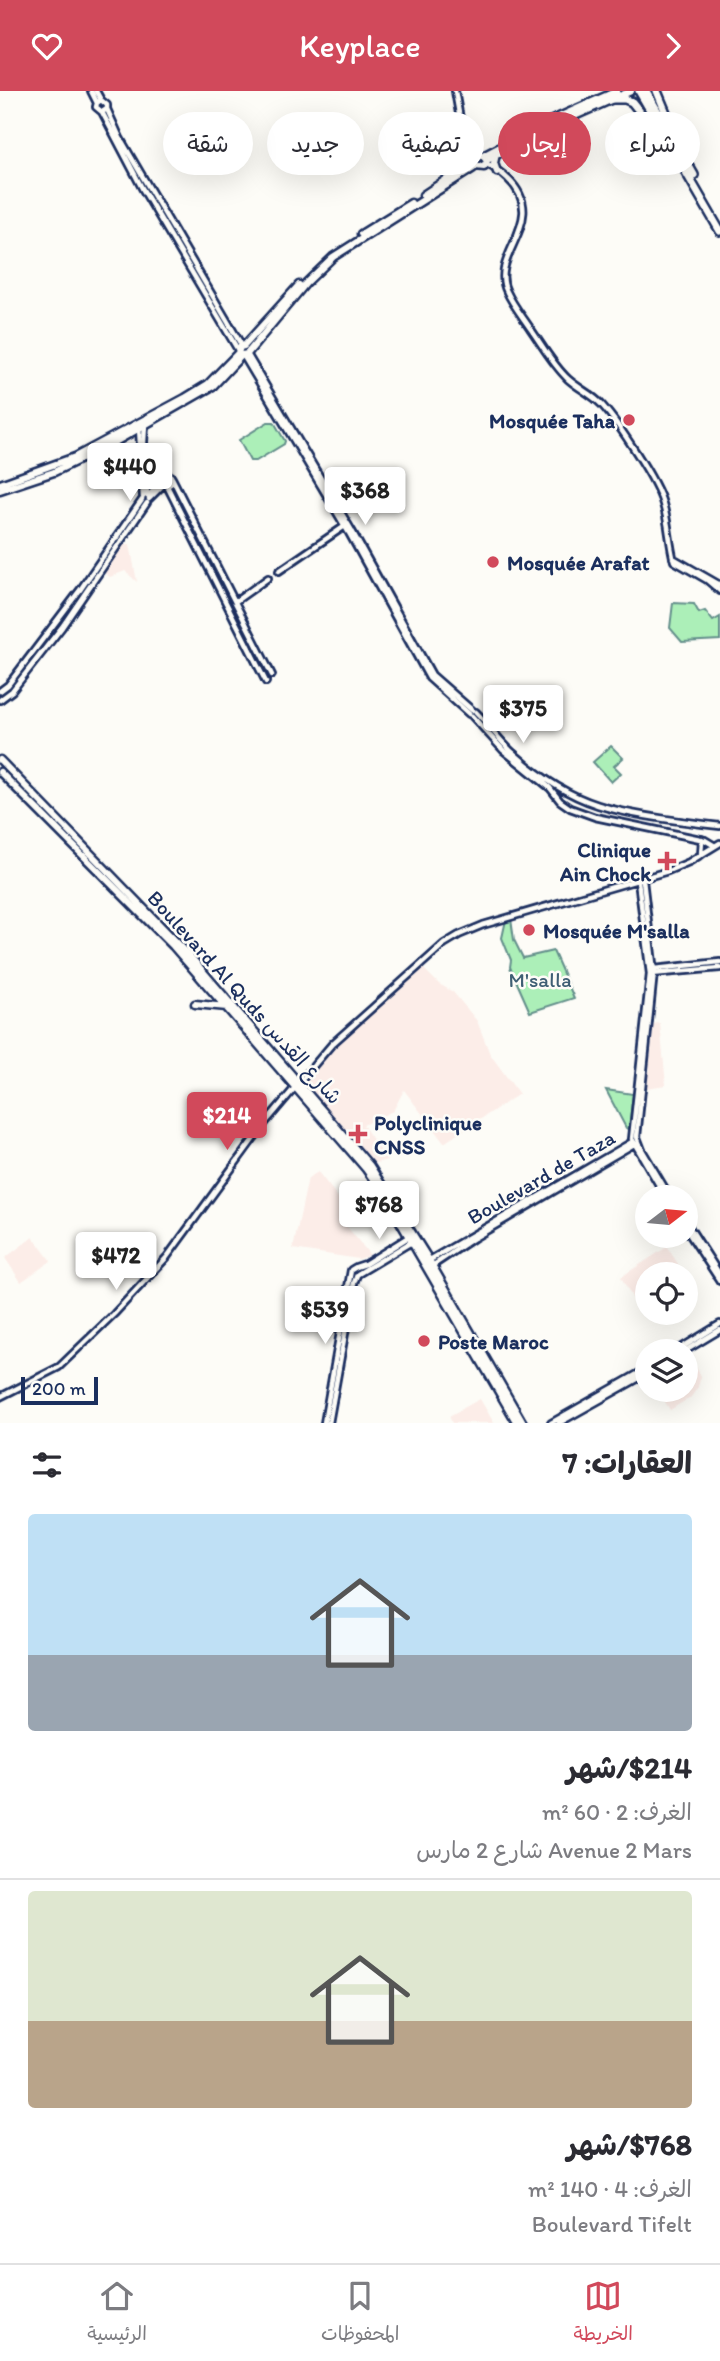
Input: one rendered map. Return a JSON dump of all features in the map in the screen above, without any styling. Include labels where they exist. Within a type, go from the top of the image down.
[{"type":"highway","points":[[639,91],[651,112]]},
{"type":"highway","points":[[646,91],[658,112]]},
{"type":"highway","points":[[657,91],[666,112]]},
{"type":"highway","points":[[629,92],[632,102],[640,112]]},
{"type":"highway","points":[[616,93],[632,102]]},
{"type":"highway","points":[[687,175],[720,231]]},
{"type":"highway","points":[[693,175],[720,221]]},
{"type":"main road","points":[[484,159],[552,120],[616,93],[629,92]]},
{"type":"main road","points":[[484,160],[616,93]]},
{"type":"main road","points":[[496,154],[494,163],[497,171]]},
{"type":"main road","points":[[0,490],[41,477],[78,461],[208,384],[333,257],[459,175]]},
{"type":"main road","points":[[0,484],[64,462],[141,424]]},
{"type":"main road","name":"Boulevard Al Quds شارع القدس","points":[[0,760],[187,953],[377,1176],[523,1423]]},
{"type":"main road","name":"Boulevard Al Quds شارع القدس","points":[[0,772],[173,946],[298,1085]]},
{"type":"main road","points":[[195,1004],[227,1007]]},
{"type":"main road","name":"Boulevard Al Quds شارع القدس","points":[[429,1265],[517,1423]]},
{"type":"street","points":[[94,91],[99,102],[96,109],[104,110]]},
{"type":"street","points":[[455,91],[458,112]]},
{"type":"street","points":[[99,102],[107,103],[104,110]]},
{"type":"street","points":[[104,110],[345,526],[429,678],[472,713],[503,750],[550,787],[560,801],[570,808],[595,817],[702,839],[718,845]]},
{"type":"street","points":[[484,163],[515,187],[523,213],[521,229],[504,263],[502,274],[508,295],[561,370],[602,405],[649,475],[664,506],[673,558],[680,566],[720,591]]},
{"type":"street","points":[[243,351],[352,531],[432,675],[525,763],[545,778],[586,800],[609,808],[720,826]]},
{"type":"street","points":[[141,424],[146,499]]},
{"type":"street","points":[[141,424],[146,499]]},
{"type":"street","points":[[266,682],[164,483],[163,476],[166,474],[172,478],[272,675]]},
{"type":"street","points":[[0,691],[8,685],[57,622],[146,499],[156,487],[172,483],[172,478]]},
{"type":"street","points":[[146,480],[151,487],[156,487]]},
{"type":"street","points":[[0,700],[12,691],[62,627],[146,499],[164,483]]},
{"type":"street","points":[[279,571],[345,526]]},
{"type":"street","points":[[673,558],[720,585]]},
{"type":"street","points":[[236,601],[268,578]]},
{"type":"street","points":[[701,855],[702,839]]},
{"type":"street","points":[[0,1397],[63,1364],[155,1271],[245,1149],[332,1044],[433,953],[459,935],[483,925],[641,880],[680,866],[718,845]]},
{"type":"street","points":[[641,880],[652,972],[635,1142],[661,1185]]},
{"type":"street","points":[[652,972],[720,962]]},
{"type":"street","points":[[652,972],[720,968]]},
{"type":"street","name":"Boulevard de Taza","points":[[429,1265],[635,1142]]},
{"type":"street","points":[[356,1274],[351,1268],[365,1264],[413,1238]]},
{"type":"street","points":[[327,1423],[356,1274],[413,1238]]},
{"type":"street","points":[[698,1241],[720,1275]]},
{"type":"street","points":[[698,1247],[720,1281]]},
{"type":"street","points":[[696,1339],[720,1324]]},
{"type":"street","points":[[698,1343],[720,1330]]},
{"type":"street","points":[[551,1423],[635,1377]]},
{"type":"street","points":[[559,1423],[600,1397]]},
{"type":"shaded area","points":[[122,544],[130,544],[137,582],[125,571],[110,577],[103,572]]},
{"type":"shaded area","points":[[423,968],[439,984],[453,992],[477,1021],[490,1054],[519,1094],[444,1143],[404,1090],[393,1111],[363,1125],[387,1160],[372,1164],[303,1081],[336,1043]]},
{"type":"shaded area","points":[[660,1023],[666,1085],[646,1088],[646,1072],[650,1071],[648,1055],[649,1044],[652,1043],[651,1024]]},
{"type":"shaded area","points":[[318,1172],[352,1215],[344,1223],[370,1255],[359,1259],[293,1249],[308,1178]]},
{"type":"shaded area","points":[[33,1237],[51,1261],[21,1282],[5,1258]]},
{"type":"shaded area","points":[[668,1248],[677,1262],[644,1262]]},
{"type":"shaded area","points":[[635,1268],[633,1299],[621,1277]]},
{"type":"shaded area","points":[[480,1399],[494,1423],[452,1423],[449,1416]]},
{"type":"shaded area","points":[[665,1402],[683,1402],[670,1410]]},
{"type":"green space","points":[[268,422],[274,422],[285,441],[284,444],[256,461],[250,461],[239,440]]},
{"type":"green space","points":[[673,603],[694,604],[699,613],[705,611],[713,621],[720,617],[720,640],[682,642],[670,628]]},
{"type":"green space","points":[[611,746],[623,758],[614,766],[621,773],[611,782],[593,762]]},
{"type":"green space","name":"M'salla","points":[[511,919],[514,940],[523,958],[553,951],[574,998],[530,1012],[510,967],[511,960],[502,938],[506,920]]},
{"type":"green space","points":[[606,1090],[633,1094],[629,1129],[626,1128]]},
{"type":"place","name":"Mosquée Taha","points":[[629,420]]},
{"type":"place","name":"Mosquée Arafat","points":[[493,562]]},
{"type":"place","name":"Clinique Ain Chock","points":[[667,861]]},
{"type":"place","name":"Mosquée M'salla","points":[[529,930]]},
{"type":"place","name":"Polyclinique CNSS","points":[[358,1134]]},
{"type":"place","name":"Poste Maroc","points":[[424,1341]]}]
